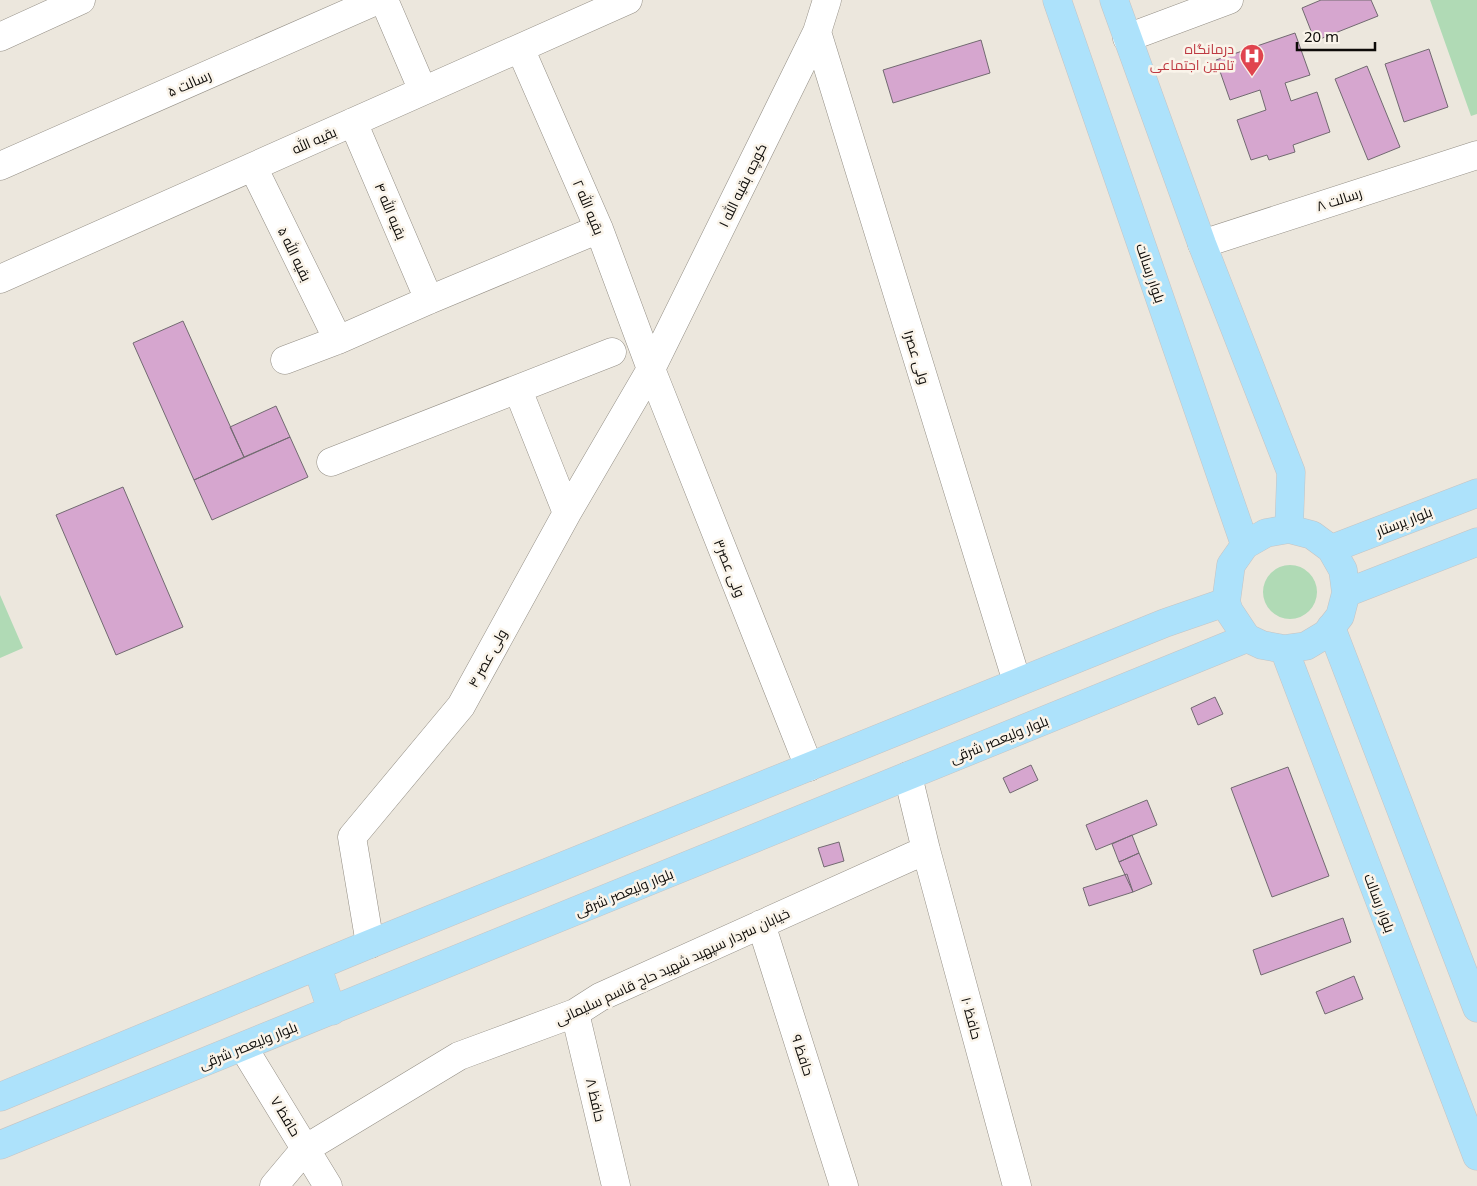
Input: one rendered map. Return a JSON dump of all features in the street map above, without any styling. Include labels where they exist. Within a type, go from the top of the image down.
[{"type":"main road","name":"بلوار رسالت","points":[[1057,0],[1245,545]]},
{"type":"main road","points":[[1114,0],[1202,244],[1291,472],[1290,530]]},
{"type":"main road","name":"بلوار پرستار","points":[[1331,549],[1477,492]]},
{"type":"main road","points":[[1290,530],[1312,535],[1331,549],[1343,570],[1346,593],[1340,616],[1326,634],[1306,646],[1284,650],[1262,645],[1247,638],[1229,611],[1226,602],[1231,565],[1245,545],[1266,533],[1290,530]]},
{"type":"main road","points":[[1346,593],[1477,542]]},
{"type":"main road","points":[[0,1097],[370,944],[1165,622],[1226,602]]},
{"type":"main road","points":[[1331,627],[1477,1008]]},
{"type":"main road","name":"بلوار ولیعصر شرقی","points":[[0,1145],[1247,638]]},
{"type":"main road","name":"بلوار رسالت","points":[[1284,650],[1477,1156]]},
{"type":"main road","points":[[315,967],[322,978],[332,1010]]},
{"type":"street","points":[[0,37],[81,0]]},
{"type":"street","name":"رسالت ۵","points":[[0,166],[378,0]]},
{"type":"street","points":[[384,0],[424,91]]},
{"type":"street","name":"بقیه الله","points":[[0,279],[628,0]]},
{"type":"street","name":"کوچه بقیه الله ۱","points":[[652,369],[817,32],[827,0]]},
{"type":"street","points":[[1127,38],[1229,0]]},
{"type":"street","name":"ولی عصر۱","points":[[817,32],[1017,682]]},
{"type":"street","name":"بقیه الله ۲","points":[[520,48],[598,229],[652,369]]},
{"type":"street","name":"بقیه الله ۴","points":[[354,122],[428,300]]},
{"type":"street","name":"رسالت ۸","points":[[1202,244],[1477,155]]},
{"type":"street","name":"بقیه الله ۵","points":[[253,167],[338,340]]},
{"type":"street","points":[[285,360],[338,340],[598,229]]},
{"type":"street","points":[[331,462],[612,352]]},
{"type":"street","name":"ولی عصر ۴","points":[[370,944],[352,837],[461,706],[567,512],[652,369]]},
{"type":"street","name":"ولی عصر۳","points":[[652,369],[810,766]]},
{"type":"street","points":[[518,390],[567,512]]},
{"type":"street","name":"حافظ ۱۰","points":[[908,776],[926,850],[1017,1186]]},
{"type":"street","name":"خیابان سردار سپهبد شهید حاج قاسم سلیمانی","points":[[274,1186],[305,1149],[459,1056],[575,1013],[600,997],[926,850]]},
{"type":"street","name":"حافظ ۹","points":[[761,924],[844,1186]]},
{"type":"street","name":"حافظ ۸","points":[[575,1013],[616,1186]]},
{"type":"street","name":"حافظ ۷","points":[[243,1047],[328,1186]]},
{"type":"green space","points":[[1430,0],[1477,0],[1477,114],[1471,116]]},
{"type":"green space","points":[[1290,565],[1300,567],[1309,573],[1315,582],[1317,592],[1315,602],[1309,611],[1300,617],[1290,619],[1280,617],[1271,611],[1265,602],[1263,592],[1265,582],[1271,573],[1280,567]]},
{"type":"green space","points":[[0,595],[23,648],[0,658]]},
{"type":"building","points":[[1321,0],[1371,0],[1378,16],[1315,41],[1302,8]]},
{"type":"building","points":[[1295,33],[1310,75],[1285,83],[1291,101],[1317,92],[1330,132],[1293,145],[1295,152],[1269,160],[1267,155],[1251,160],[1237,120],[1266,110],[1260,90],[1230,100],[1216,60]]},
{"type":"building","points":[[981,40],[990,73],[893,103],[883,70]]},
{"type":"building","points":[[1429,49],[1448,107],[1404,122],[1385,64]]},
{"type":"building","points":[[1367,66],[1400,147],[1368,160],[1335,79]]},
{"type":"building","points":[[183,321],[244,457],[194,480],[133,343]]},
{"type":"building","points":[[276,406],[290,437],[244,457],[230,427]]},
{"type":"building","points":[[290,437],[308,477],[212,520],[194,480]]},
{"type":"building","points":[[123,487],[183,627],[116,655],[56,515]]},
{"type":"building","points":[[1215,697],[1223,714],[1198,725],[1191,708]]},
{"type":"building","points":[[1031,765],[1038,780],[1010,793],[1003,778]]},
{"type":"building","points":[[1288,767],[1329,876],[1272,897],[1231,788]]},
{"type":"building","points":[[1147,800],[1157,825],[1096,850],[1086,825]]},
{"type":"building","points":[[1132,835],[1139,853],[1119,862],[1112,844]]},
{"type":"building","points":[[839,842],[844,861],[824,867],[818,848]]},
{"type":"building","points":[[1139,853],[1152,884],[1133,892],[1119,862]]},
{"type":"building","points":[[1127,874],[1133,892],[1089,906],[1083,888]]},
{"type":"building","points":[[1343,918],[1351,942],[1261,975],[1253,950]]},
{"type":"building","points":[[1354,976],[1363,999],[1325,1014],[1316,992]]},
{"type":"place","name":"درمانگاه تامین اجتماعی","points":[[1252,77]]}]
